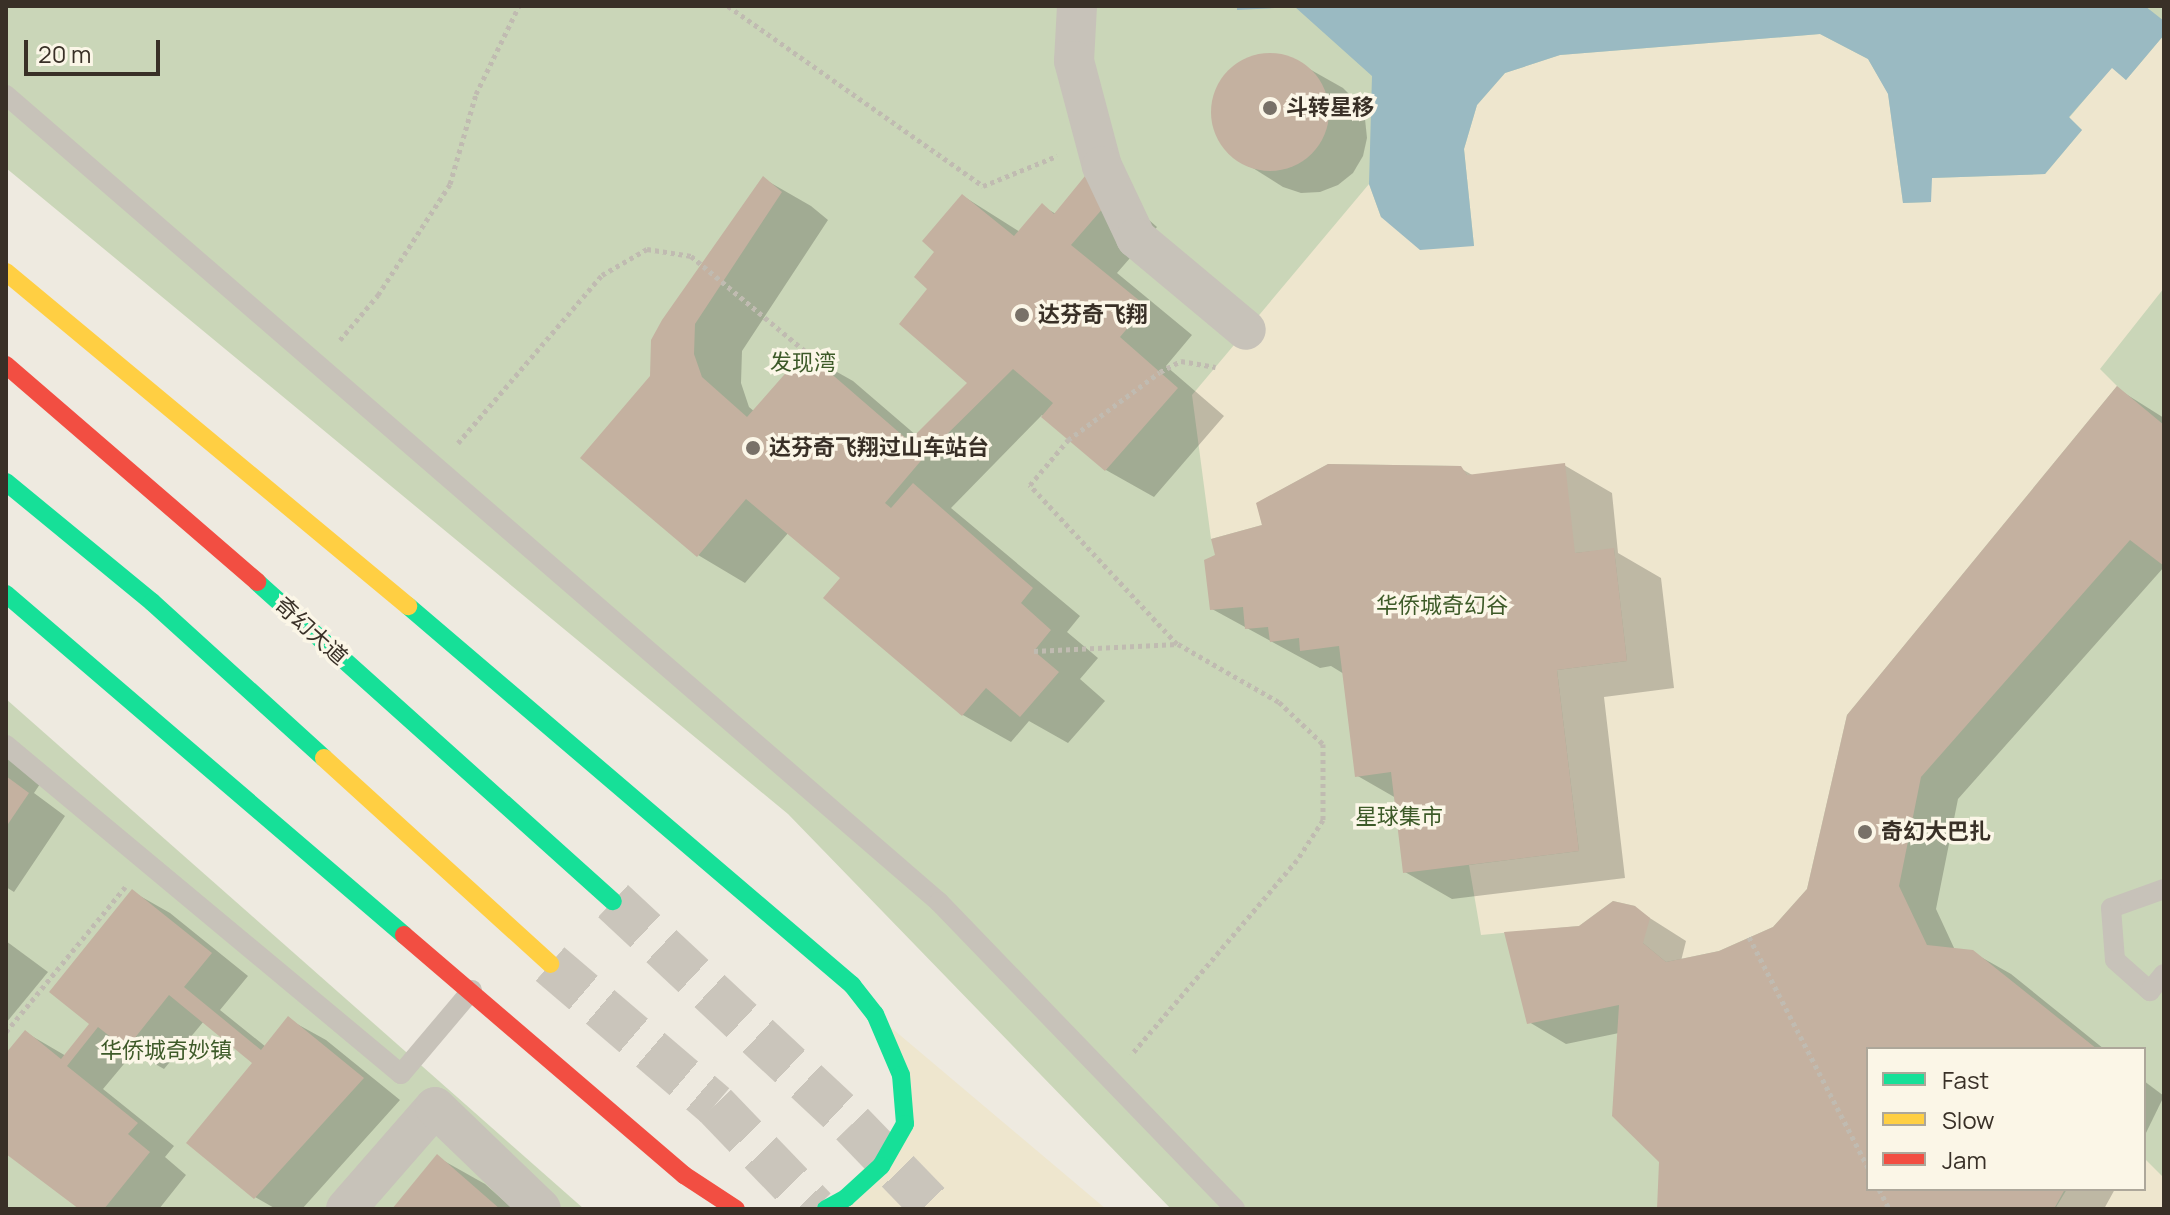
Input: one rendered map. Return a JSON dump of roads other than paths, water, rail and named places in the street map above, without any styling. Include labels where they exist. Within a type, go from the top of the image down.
[{"type":"street","points":[[1077,6],[1074,61],[1102,166],[1136,238],[1246,330]]},
{"type":"street","points":[[6,272],[343,551],[852,985],[875,1014],[901,1075],[905,1124],[881,1166],[846,1198],[826,1209]]},
{"type":"street","name":"奇幻大道","points":[[6,365],[219,548],[613,901]]},
{"type":"street","points":[[6,482],[152,602],[550,964]]},
{"type":"street","points":[[6,594],[472,990],[684,1175],[736,1209]]},
{"type":"street","points":[[346,1209],[435,1107],[541,1209]]},
{"type":"lane","points":[[6,95],[939,902],[1235,1209]]},
{"type":"lane","points":[[6,745],[401,1074],[472,990]]},
{"type":"lane","points":[[2164,889],[2111,908],[2115,960],[2150,991],[2164,974]]},
{"type":"water","points":[[1237,6],[2145,6],[2164,21],[2164,35],[2126,80],[2112,68],[2069,117],[2082,130],[2045,174],[1932,178],[1931,202],[1903,203],[1888,94],[1868,59],[1820,34],[1560,55],[1505,73],[1477,105],[1464,149],[1474,246],[1420,250],[1381,217],[1369,184],[1372,76],[1295,7],[1237,10]]},
{"type":"tunnel","points":[[613,901],[852,1124],[934,1209]]},
{"type":"tunnel","points":[[550,964],[715,1105],[815,1209]]},
{"type":"place","name":"斗转星移","points":[[1270,108]]},
{"type":"place","name":"达芬奇飞翔","points":[[1022,315]]},
{"type":"place","name":"达芬奇飞翔过山车站台","points":[[753,448]]},
{"type":"place","name":"奇幻大巴扎","points":[[1865,832]]},
{"type":"park label","name":"发现湾","points":[[803,363]]},
{"type":"park label","name":"华侨城奇幻谷","points":[[1442,606]]},
{"type":"park label","name":"星球集市","points":[[1399,817]]},
{"type":"park label","name":"华侨城奇妙镇","points":[[166,1051]]}]
